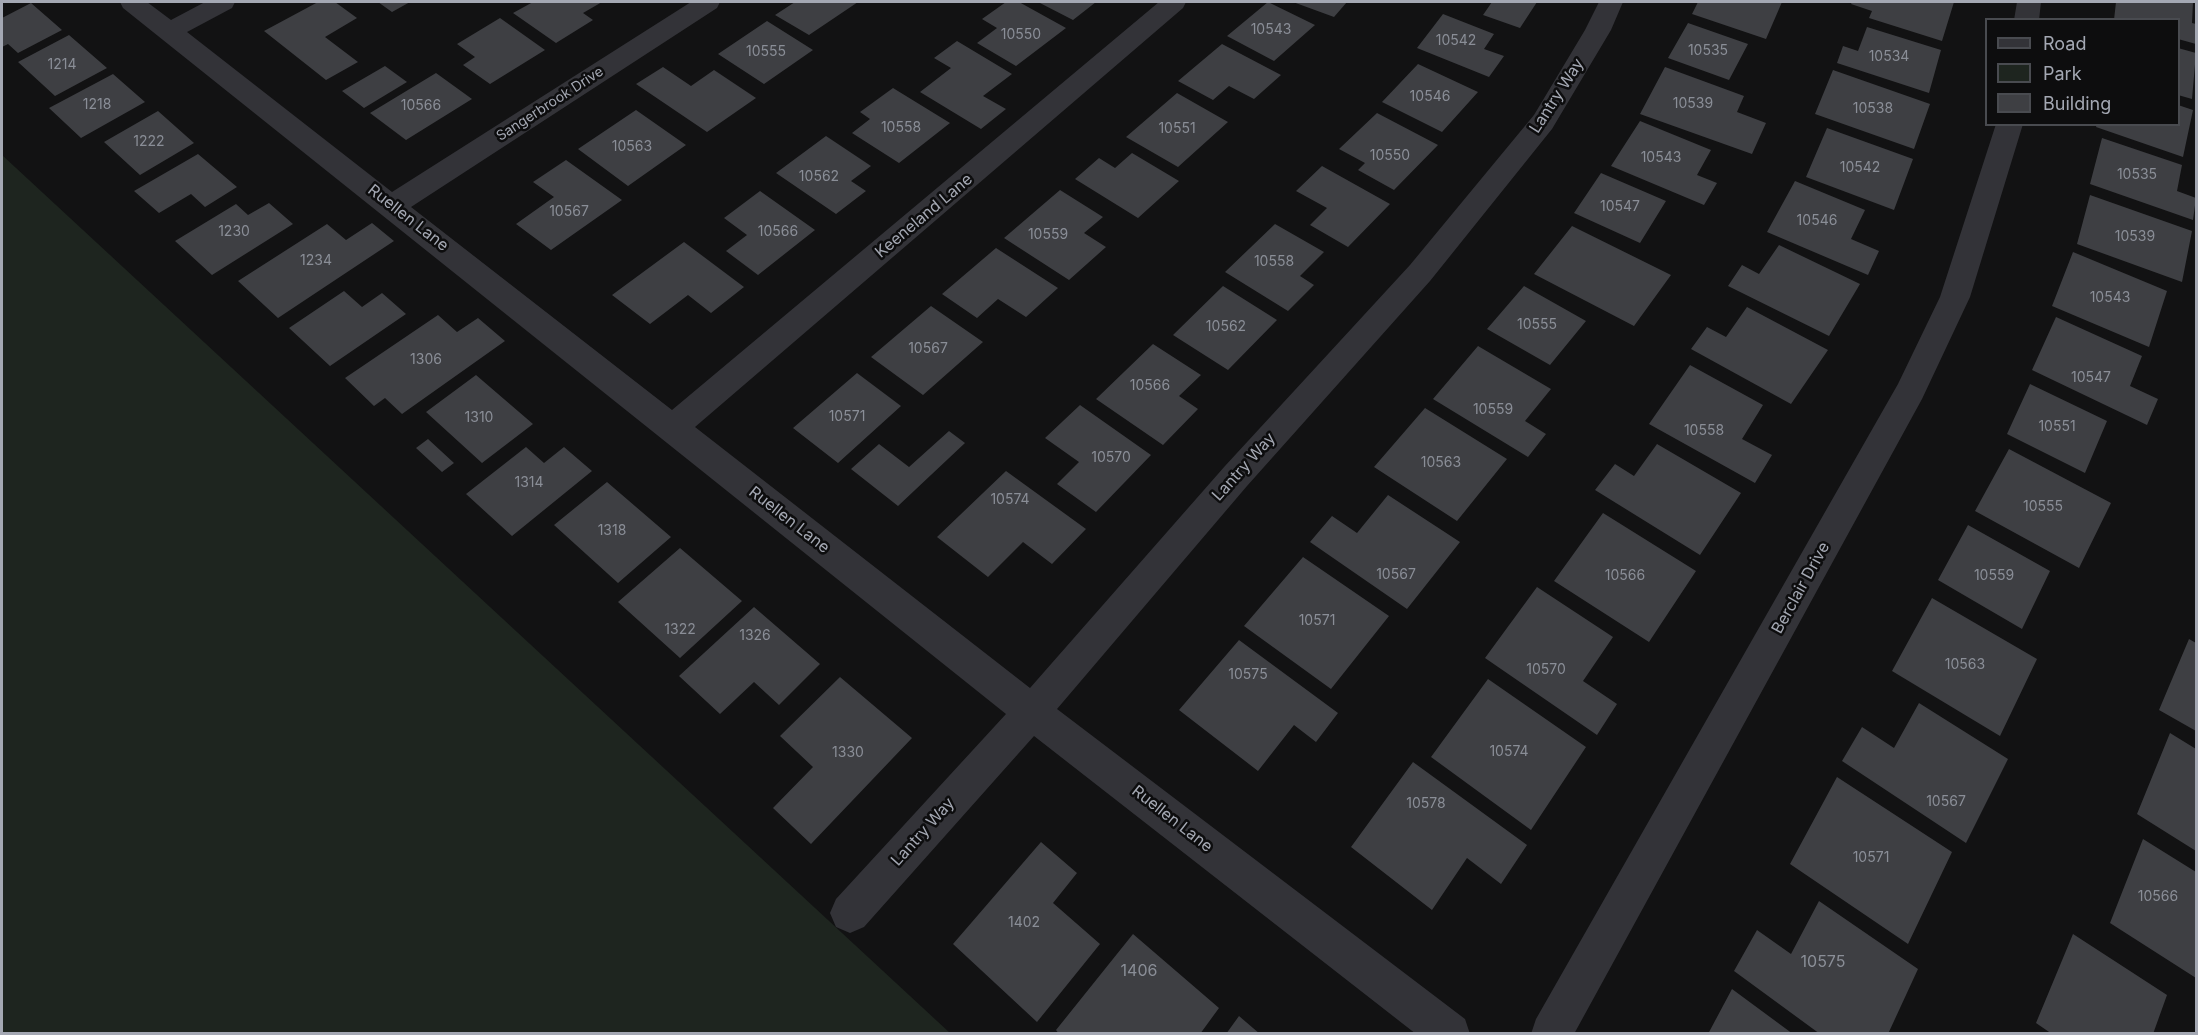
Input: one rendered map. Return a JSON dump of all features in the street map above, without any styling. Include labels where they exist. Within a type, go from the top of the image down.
[{"type":"street","name":"Ruellen Lane","points":[[132,2],[1032,712],[1450,1034]]},
{"type":"street","points":[[170,31],[223,2]]},
{"type":"street","name":"Sangerbrook Drive","points":[[392,206],[708,2]]},
{"type":"street","name":"Keeneland Lane","points":[[672,428],[1174,2]]},
{"type":"street","name":"Lantry Way","points":[[850,913],[1032,712],[1236,476],[1420,273],[1543,122],[1598,30],[1611,2]]},
{"type":"street","points":[[2026,18],[2029,2]]},
{"type":"street","name":"Berclair Drive","points":[[1551,1034],[1911,390],[1955,297],[2009,126]]},
{"type":"green space","points":[[2,155],[950,1033],[2,1033]]},
{"type":"building","points":[[318,2],[335,2],[357,18],[325,37],[358,62],[326,80],[264,31]]},
{"type":"building","points":[[378,2],[410,2],[392,12]]},
{"type":"building","points":[[533,2],[602,2],[583,13],[593,20],[556,43],[513,13]]},
{"type":"building","points":[[795,2],[858,2],[809,35],[775,15]]},
{"type":"building","points":[[1006,2],[1019,2],[1066,28],[1016,66],[977,43],[997,28],[982,19]]},
{"type":"building","points":[[1038,2],[1096,2],[1073,20]]},
{"type":"building","points":[[1268,2],[1315,25],[1274,61],[1227,36]]},
{"type":"building","points":[[1293,2],[1347,2],[1334,17]]},
{"type":"building","points":[[1492,2],[1537,2],[1520,28],[1483,15]]},
{"type":"building","points":[[1698,2],[1782,2],[1766,39],[1692,14]]},
{"type":"building","points":[[1852,2],[1954,2],[1942,41],[1869,18],[1872,11],[1851,4]]},
{"type":"building","points":[[2116,2],[2193,2],[2192,23],[2196,24],[2196,44],[2180,40],[2180,18],[2114,18]]},
{"type":"building","points":[[31,3],[62,30],[18,53],[8,44],[2,47],[2,18]]},
{"type":"building","points":[[1443,14],[1494,34],[1484,49],[1504,56],[1489,77],[1417,48]]},
{"type":"building","points":[[500,18],[545,50],[490,84],[463,65],[475,57],[457,44]]},
{"type":"building","points":[[767,21],[813,50],[764,84],[718,54]]},
{"type":"building","points":[[1688,23],[1748,44],[1729,80],[1668,58]]},
{"type":"building","points":[[1867,27],[1941,50],[1929,93],[1837,63],[1843,46],[1858,51]]},
{"type":"building","points":[[69,35],[107,68],[55,96],[18,62]]},
{"type":"building","points":[[957,41],[1012,74],[983,96],[1006,109],[981,129],[920,92],[951,68],[934,58]]},
{"type":"building","points":[[1222,44],[1281,75],[1254,99],[1229,86],[1213,100],[1178,81]]},
{"type":"building","points":[[2180,49],[2196,53],[2192,99],[2180,96]]},
{"type":"building","points":[[1418,64],[1478,92],[1442,132],[1382,102]]},
{"type":"building","points":[[385,66],[407,82],[364,108],[342,91]]},
{"type":"building","points":[[663,67],[691,86],[714,70],[756,98],[707,132],[636,84]]},
{"type":"building","points":[[1665,67],[1744,96],[1737,112],[1766,123],[1752,154],[1640,114]]},
{"type":"building","points":[[1833,70],[1930,104],[1914,149],[1815,114]]},
{"type":"building","points":[[436,73],[472,99],[406,140],[370,113]]},
{"type":"building","points":[[113,74],[145,102],[81,138],[49,108]]},
{"type":"building","points":[[893,88],[950,123],[899,163],[852,133],[870,119],[860,112]]},
{"type":"building","points":[[1177,93],[1228,122],[1178,167],[1126,137]]},
{"type":"building","points":[[2180,106],[2193,110],[2183,157],[2096,127],[2180,126]]},
{"type":"building","points":[[636,110],[686,145],[628,186],[578,149]]},
{"type":"building","points":[[158,111],[194,143],[140,175],[104,142]]},
{"type":"building","points":[[1377,113],[1438,145],[1394,190],[1358,170],[1365,163],[1339,149]]},
{"type":"building","points":[[1640,121],[1711,150],[1697,175],[1717,183],[1704,205],[1611,166]]},
{"type":"building","points":[[1827,128],[1913,159],[1894,210],[1806,177]]},
{"type":"building","points":[[826,136],[871,166],[851,181],[866,191],[836,214],[776,173]]},
{"type":"building","points":[[2102,138],[2182,165],[2177,191],[2196,198],[2193,220],[2090,184]]},
{"type":"building","points":[[1132,153],[1179,181],[1138,218],[1075,179],[1099,158],[1115,168]]},
{"type":"building","points":[[198,154],[237,187],[205,207],[191,194],[159,213],[134,191]]},
{"type":"building","points":[[566,160],[622,200],[551,250],[516,224],[554,197],[533,182]]},
{"type":"building","points":[[1322,166],[1390,204],[1348,247],[1310,225],[1327,208],[1296,191]]},
{"type":"building","points":[[1601,173],[1666,201],[1640,243],[1574,213]]},
{"type":"building","points":[[1795,181],[1865,210],[1851,239],[1879,251],[1868,275],[1767,232]]},
{"type":"building","points":[[1060,190],[1103,217],[1084,233],[1106,247],[1069,280],[1004,238]]},
{"type":"building","points":[[760,191],[815,230],[758,275],[726,251],[747,235],[724,218]]},
{"type":"building","points":[[2090,195],[2192,231],[2182,282],[2077,244]]},
{"type":"building","points":[[269,203],[293,224],[212,275],[175,241],[236,204],[248,215]]},
{"type":"building","points":[[372,223],[394,241],[278,318],[238,281],[327,224],[346,240]]},
{"type":"building","points":[[1275,224],[1324,252],[1300,276],[1314,285],[1288,311],[1225,272]]},
{"type":"building","points":[[1572,226],[1671,275],[1634,326],[1534,274]]},
{"type":"building","points":[[684,242],[744,287],[711,313],[688,295],[650,324],[612,295]]},
{"type":"building","points":[[1779,245],[1860,284],[1829,336],[1728,286],[1742,265],[1759,274]]},
{"type":"building","points":[[996,248],[1058,288],[1026,317],[998,299],[977,318],[942,294]]},
{"type":"building","points":[[2073,252],[2167,291],[2149,347],[2052,306]]},
{"type":"building","points":[[1223,286],[1277,320],[1228,370],[1173,335]]},
{"type":"building","points":[[1524,286],[1586,321],[1550,365],[1487,329]]},
{"type":"building","points":[[344,291],[362,307],[382,293],[406,314],[330,366],[289,328]]},
{"type":"building","points":[[931,306],[983,342],[923,395],[871,357]]},
{"type":"building","points":[[1747,307],[1828,350],[1791,404],[1691,349],[1707,327],[1726,337]]},
{"type":"building","points":[[438,315],[457,332],[478,318],[505,341],[402,414],[385,398],[374,406],[345,378]]},
{"type":"building","points":[[2056,317],[2142,356],[2130,386],[2158,399],[2147,425],[2032,370]]},
{"type":"building","points":[[1153,344],[1201,375],[1179,396],[1198,409],[1163,445],[1096,399]]},
{"type":"building","points":[[1478,346],[1551,389],[1525,421],[1546,434],[1528,457],[1433,399]]},
{"type":"building","points":[[1690,365],[1763,405],[1742,439],[1772,455],[1755,483],[1649,424]]},
{"type":"building","points":[[857,373],[901,406],[838,463],[793,428]]},
{"type":"building","points":[[476,375],[533,424],[482,463],[426,412]]},
{"type":"building","points":[[2030,384],[2107,421],[2085,473],[2007,434]]},
{"type":"building","points":[[1080,405],[1151,455],[1096,512],[1057,484],[1079,462],[1045,438]]},
{"type":"building","points":[[1425,408],[1507,459],[1457,521],[1374,467]]},
{"type":"building","points":[[949,431],[965,443],[898,506],[851,469],[879,444],[909,467]]},
{"type":"building","points":[[428,439],[454,463],[442,472],[416,448]]},
{"type":"building","points":[[1657,444],[1741,493],[1700,555],[1595,490],[1615,464],[1634,476]]},
{"type":"building","points":[[526,447],[544,463],[564,447],[592,471],[512,536],[466,494]]},
{"type":"building","points":[[2009,449],[2111,503],[2079,568],[1975,511]]},
{"type":"building","points":[[1006,471],[1086,529],[1052,564],[1023,542],[988,577],[937,537]]},
{"type":"building","points":[[607,482],[671,537],[618,583],[554,525]]},
{"type":"building","points":[[1388,495],[1460,542],[1407,609],[1310,542],[1332,516],[1357,533]]},
{"type":"building","points":[[1603,513],[1696,571],[1649,642],[1554,581]]},
{"type":"building","points":[[1968,525],[2050,571],[2022,629],[1938,580]]},
{"type":"building","points":[[680,548],[742,601],[680,658],[618,602]]},
{"type":"building","points":[[1303,557],[1389,616],[1331,689],[1244,626]]},
{"type":"building","points":[[1537,587],[1613,637],[1583,681],[1617,704],[1597,735],[1485,658]]},
{"type":"building","points":[[1932,598],[2037,659],[2000,736],[1892,671]]},
{"type":"building","points":[[754,607],[820,664],[779,705],[754,682],[720,714],[679,676]]},
{"type":"building","points":[[2189,639],[2196,643],[2196,731],[2159,710]]},
{"type":"building","points":[[1239,640],[1338,713],[1316,742],[1294,725],[1258,771],[1179,710]]},
{"type":"building","points":[[840,677],[912,738],[811,844],[773,808],[813,767],[780,736]]},
{"type":"building","points":[[1488,679],[1586,747],[1531,830],[1431,757]]},
{"type":"building","points":[[1919,703],[2008,759],[1966,843],[1842,761],[1862,727],[1894,748]]},
{"type":"building","points":[[2170,733],[2196,749],[2196,851],[2137,814]]},
{"type":"building","points":[[1413,762],[1527,845],[1501,884],[1467,858],[1432,910],[1351,847]]},
{"type":"building","points":[[1837,777],[1952,852],[1908,944],[1790,864]]},
{"type":"building","points":[[2143,839],[2196,872],[2196,978],[2110,923]]},
{"type":"building","points":[[1041,842],[1077,873],[1053,903],[1100,944],[1037,1022],[953,944]]},
{"type":"building","points":[[1819,901],[1918,969],[1888,1034],[1820,1034],[1734,971],[1757,930],[1791,954]]},
{"type":"building","points":[[1133,934],[1219,1008],[1200,1034],[1059,1034],[1056,1030]]},
{"type":"building","points":[[2073,934],[2167,995],[2153,1034],[2052,1034],[2036,1023]]},
{"type":"building","points":[[1732,989],[1793,1034],[1708,1034]]},
{"type":"building","points":[[1239,1016],[1260,1034],[1226,1034]]}]
